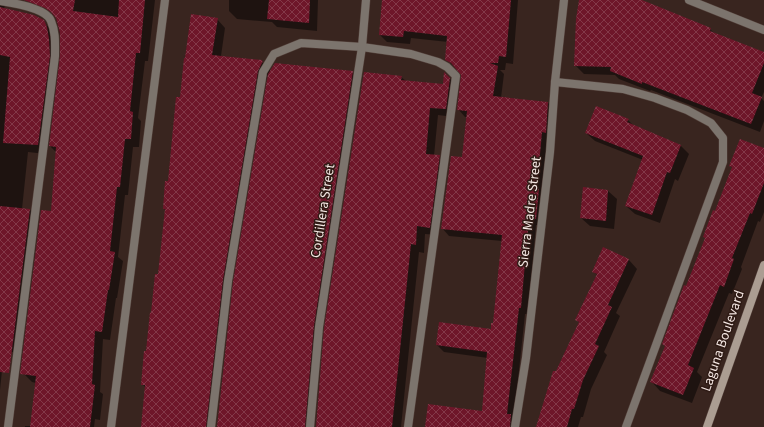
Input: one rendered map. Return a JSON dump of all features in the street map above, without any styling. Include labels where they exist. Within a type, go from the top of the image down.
[{"type":"main road","name":"Laguna Boulevard","points":[[707,427],[764,264]]},
{"type":"street","points":[[111,427],[165,0]]},
{"type":"street","name":"Cordillera Street","points":[[310,427],[319,327],[362,47],[366,0]]},
{"type":"street","name":"Sierra Madre Street","points":[[515,427],[526,358],[548,168],[564,0]]},
{"type":"street","points":[[689,0],[764,30]]},
{"type":"street","points":[[0,1],[14,3],[39,11],[51,20],[56,35],[55,56],[8,427]]},
{"type":"street","points":[[211,427],[228,281],[263,72],[274,54],[301,43],[362,47],[411,54],[447,67],[456,76],[408,427]]},
{"type":"street","points":[[555,82],[623,89],[655,98],[686,110],[711,123],[723,138],[723,162],[626,427]]},
{"type":"building","points":[[24,0],[75,0],[73,11],[118,17],[119,0],[145,0],[140,53],[136,53],[130,111],[133,112],[131,139],[125,139],[120,187],[117,187],[110,251],[115,252],[102,332],[95,331],[92,384],[95,385],[90,427],[30,427],[36,376],[20,374],[41,210],[51,211],[56,147],[49,146],[60,56],[60,33],[56,18],[45,8]]},
{"type":"building","points":[[269,0],[310,0],[309,23],[267,19]]},
{"type":"building","points":[[382,0],[511,0],[506,57],[499,56],[498,63],[490,63],[498,66],[493,96],[548,102],[546,133],[542,132],[536,219],[529,219],[521,308],[519,308],[507,414],[511,414],[510,427],[425,427],[428,404],[482,411],[487,352],[436,345],[439,322],[491,329],[491,323],[493,323],[502,235],[441,229],[451,156],[462,157],[467,111],[457,110],[461,75],[451,63],[445,60],[447,36],[404,31],[403,37],[379,35]]},
{"type":"building","points":[[579,0],[642,0],[711,28],[710,31],[764,52],[764,63],[752,93],[762,97],[751,124],[610,71],[611,67],[574,66],[576,19]]},
{"type":"building","points":[[0,7],[34,15],[44,20],[47,27],[50,56],[38,145],[3,143],[10,57],[0,55]]},
{"type":"building","points":[[191,14],[218,18],[212,55],[263,61],[258,71],[223,280],[206,427],[141,427],[145,385],[141,385],[144,351],[146,351],[155,274],[158,274],[165,209],[163,209],[165,181],[168,181],[176,97],[180,97]]},
{"type":"building","points":[[275,63],[353,71],[314,326],[305,427],[217,427],[233,282],[268,74]]},
{"type":"building","points":[[364,72],[402,76],[401,80],[443,84],[444,72],[450,78],[446,109],[430,108],[426,154],[440,155],[430,228],[417,226],[416,245],[411,244],[392,427],[316,427],[324,328]]},
{"type":"building","points":[[596,106],[629,119],[627,122],[681,145],[670,173],[667,172],[652,215],[625,206],[643,156],[585,133]]},
{"type":"building","points":[[740,139],[764,148],[764,183],[732,258],[734,259],[724,287],[720,285],[688,365],[694,368],[683,395],[650,382],[665,346],[662,344],[684,285],[686,286],[705,238],[703,237],[713,210],[715,211],[732,167],[729,166]]},
{"type":"building","points":[[583,187],[608,190],[606,221],[580,218]]},
{"type":"building","points":[[0,206],[30,209],[9,373],[0,372]]},
{"type":"building","points":[[603,247],[629,259],[608,305],[612,307],[595,344],[599,346],[583,380],[567,427],[536,427],[553,371],[556,371],[579,322],[575,320],[597,274],[592,272]]}]
